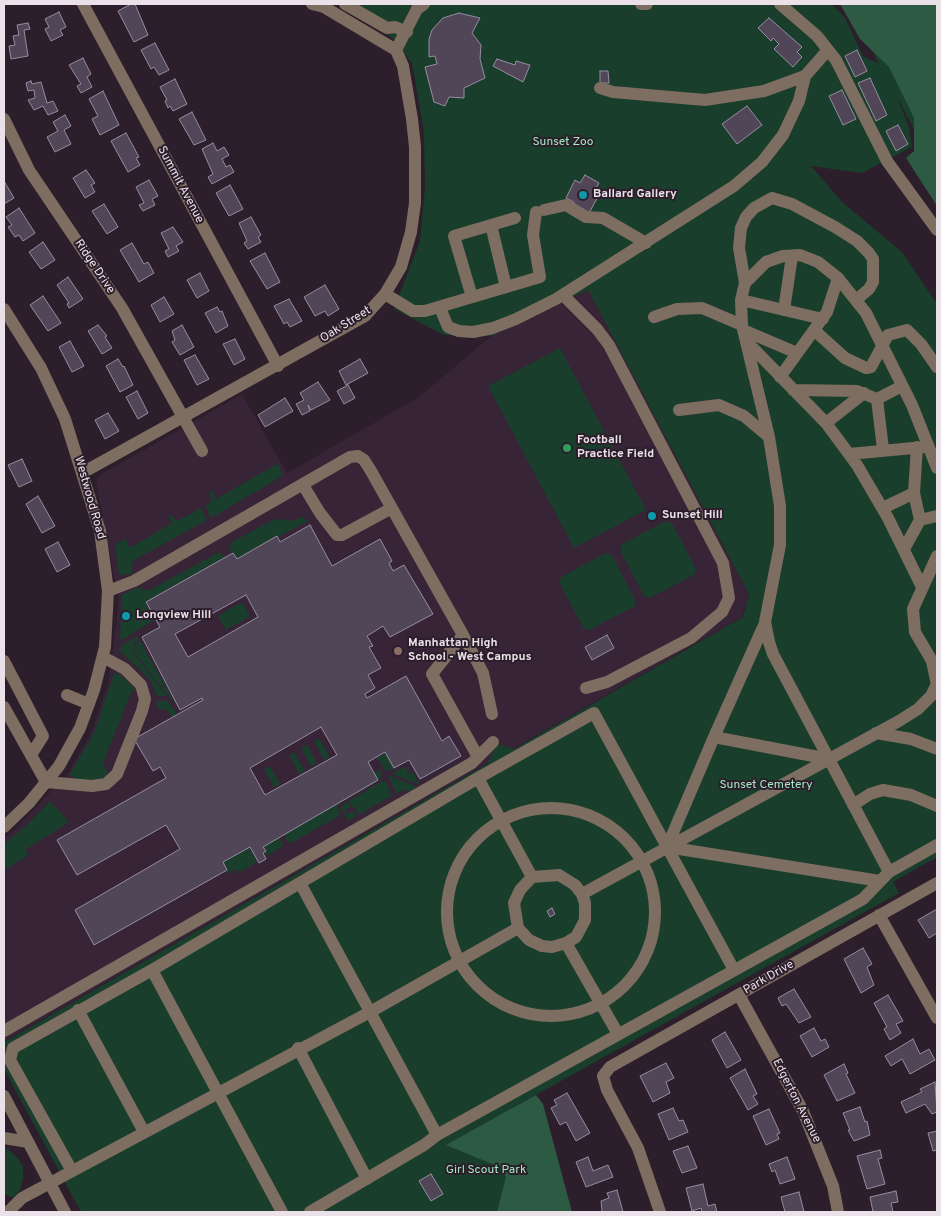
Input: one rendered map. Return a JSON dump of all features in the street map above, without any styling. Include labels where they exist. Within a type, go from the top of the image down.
[{"type":"street","name":"Summit Avenue","points":[[83,4],[278,366]]},
{"type":"street","points":[[312,4],[324,7],[396,50],[406,34],[417,9],[424,4]]},
{"type":"street","points":[[345,4],[387,28],[395,27],[406,34]]},
{"type":"street","points":[[641,4],[647,4]]},
{"type":"street","points":[[780,4],[817,36],[836,60],[887,161],[937,230]]},
{"type":"street","name":"Oak Street","points":[[82,473],[278,366],[365,316],[386,294],[401,268],[412,232],[415,203],[413,129],[403,66],[396,50]]},
{"type":"street","points":[[440,308],[448,326],[459,331],[473,332],[493,328],[516,320],[563,295],[646,243],[692,210],[734,186],[762,162],[783,135],[799,101],[806,76],[828,50]]},
{"type":"street","points":[[600,88],[613,92],[705,100],[764,91],[806,76]]},
{"type":"street","name":"Ridge Drive","points":[[4,119],[29,170],[122,308],[202,451]]},
{"type":"street","points":[[666,847],[766,622],[780,545],[780,506],[769,437],[743,332],[741,300],[745,283],[739,248],[741,228],[746,217],[754,208],[772,198],[792,204],[857,240],[873,259],[873,282],[869,289],[856,300]]},
{"type":"street","points":[[386,294],[413,311],[440,308],[540,277],[533,235],[540,211],[566,206],[586,217],[604,218],[646,243]]},
{"type":"street","points":[[472,297],[454,236],[515,218]]},
{"type":"street","points":[[491,225],[506,286]]},
{"type":"street","points":[[745,283],[766,262],[783,256],[800,255],[818,262],[838,278],[866,313],[902,386],[923,447],[937,468]]},
{"type":"street","points":[[784,310],[792,256]]},
{"type":"street","points":[[780,377],[828,312],[838,278]]},
{"type":"street","points":[[563,295],[597,329],[608,345],[724,563],[729,598],[722,612],[691,638],[607,682],[586,688]]},
{"type":"street","points":[[741,300],[823,318]]},
{"type":"street","name":"Westwood Road","points":[[4,308],[41,368],[66,419],[100,531],[108,591],[103,657],[80,728],[59,766],[29,803],[4,827]]},
{"type":"street","points":[[654,317],[677,309],[702,308],[743,332],[797,354]]},
{"type":"street","points":[[814,330],[845,358],[866,368],[871,367],[883,348],[888,335],[907,330],[921,344],[937,367]]},
{"type":"street","points":[[743,332],[780,377],[826,423],[849,454],[883,508],[922,587]]},
{"type":"street","points":[[877,399],[902,386]]},
{"type":"street","points":[[793,390],[844,390],[864,393],[877,399]]},
{"type":"street","points":[[826,423],[864,393]]},
{"type":"street","points":[[877,399],[883,450]]},
{"type":"street","points":[[679,410],[719,405],[744,416],[769,437]]},
{"type":"street","points":[[849,454],[923,447]]},
{"type":"street","points":[[904,549],[920,520],[914,493],[923,447]]},
{"type":"street","points":[[108,591],[134,581],[350,457],[358,456],[364,460],[464,635],[483,674],[492,714]]},
{"type":"street","points":[[303,485],[320,513],[337,535],[342,535],[392,508]]},
{"type":"street","points":[[883,508],[914,493]]},
{"type":"street","points":[[920,520],[937,516]]},
{"type":"street","points":[[582,894],[918,709],[931,696],[937,685],[932,660],[915,632],[913,609],[937,556]]},
{"type":"street","points":[[766,622],[773,654],[853,804],[885,877]]},
{"type":"street","points":[[464,635],[432,674],[479,756]]},
{"type":"street","points":[[5,712],[46,782],[92,786],[106,784],[116,774],[142,712],[145,699],[141,685],[125,670],[103,657]]},
{"type":"street","points":[[4,661],[43,736],[31,755]]},
{"type":"street","points":[[67,695],[89,704]]},
{"type":"street","points":[[72,1171],[10,1060],[13,1048],[152,970],[478,778],[594,713],[734,970]]},
{"type":"street","points":[[876,733],[911,739],[937,749]]},
{"type":"street","points":[[714,737],[829,759]]},
{"type":"street","points":[[4,1031],[472,763],[492,742]]},
{"type":"street","points":[[478,778],[532,877]]},
{"type":"street","points":[[853,804],[870,794],[883,790],[911,795],[937,806]]},
{"type":"street","points":[[554,808],[581,812],[600,820],[617,831],[642,861],[649,875],[655,901],[651,942],[632,978],[600,1004],[562,1016],[534,1015],[521,1012],[508,1007],[485,993],[460,962],[454,949],[447,923],[447,903],[451,882],[459,864],[470,847],[490,828],[502,821],[514,815],[540,809],[554,808]]},
{"type":"street","points":[[310,1212],[424,1146],[436,1135],[863,899],[885,877],[937,845]]},
{"type":"street","points":[[666,847],[885,877]]},
{"type":"street","points":[[559,875],[575,885],[582,894],[585,903],[585,920],[576,937],[566,943],[552,947],[542,946],[529,940],[518,928],[514,904],[520,890],[532,877],[559,875]]},
{"type":"street","points":[[300,883],[436,1135]]},
{"type":"street","name":"Park Drive","points":[[660,1212],[638,1148],[606,1090],[603,1076],[610,1067],[937,883]]},
{"type":"street","points":[[879,916],[937,1018]]},
{"type":"street","points":[[8,1206],[298,1048],[370,1012],[518,928]]},
{"type":"street","points":[[566,943],[618,1034]]},
{"type":"street","points":[[152,970],[282,1212]]},
{"type":"street","name":"Edgerton Avenue","points":[[739,995],[803,1111],[827,1169],[838,1212]]},
{"type":"street","points":[[78,1010],[144,1132]]},
{"type":"street","points":[[298,1048],[367,1179]]},
{"type":"street","points":[[4,1096],[66,1212]]},
{"type":"street","points":[[4,1138],[28,1142]]},
{"type":"shaded area","name":"Manhattan High School - West Campus","points":[[588,290],[749,594],[742,617],[4,1041],[4,838],[13,832],[69,772],[92,731],[108,684],[119,602],[96,482],[100,475],[242,394],[287,473],[419,397],[491,336]]},
{"type":"green space","name":"Sunset Cemetery","points":[[336,4],[832,4],[845,18],[863,56],[879,64],[847,4],[937,4],[937,173],[896,95],[909,127],[912,147],[862,173],[811,166],[842,202],[902,252],[937,304],[937,857],[893,882],[899,893],[516,1106],[538,1212],[81,1212],[4,1069],[4,1042],[487,764],[497,744],[514,749],[743,617],[749,594],[588,290],[491,336],[444,335],[394,309],[420,241],[425,189],[424,132],[412,63],[391,37]]},
{"type":"green space","points":[[840,4],[937,4],[937,206],[906,158],[914,151],[914,118],[889,67],[860,39]]},
{"type":"green space","name":"Football Practice Field","points":[[560,348],[646,510],[574,548],[488,386]]},
{"type":"green space","points":[[279,463],[282,476],[211,518],[205,506],[212,501],[208,492],[212,491],[216,499]]},
{"type":"green space","points":[[201,508],[207,520],[133,561],[131,574],[119,575],[115,544],[125,539],[130,548],[172,523],[168,516],[170,514],[177,521]]},
{"type":"green space","points":[[302,517],[308,521],[237,559],[229,549],[232,542],[275,519],[293,521]]},
{"type":"green space","points":[[666,521],[672,523],[696,569],[695,574],[650,598],[644,596],[620,550],[622,544]]},
{"type":"green space","points":[[219,552],[225,557],[145,602],[154,620],[122,640],[120,638],[122,595],[138,587],[148,591]]},
{"type":"green space","points":[[606,553],[612,555],[636,602],[634,607],[589,630],[584,629],[559,582],[561,577]]},
{"type":"green space","points":[[242,602],[250,616],[226,630],[218,616]]},
{"type":"green space","points":[[138,636],[139,639],[134,643],[133,652],[167,696],[157,696],[151,681],[120,651],[122,645]]},
{"type":"green space","points":[[139,639],[178,708],[136,654],[134,648]]},
{"type":"green space","points":[[118,673],[137,691],[132,690],[103,763],[108,773],[101,780],[80,780],[74,778],[70,774],[94,733],[114,674]]},
{"type":"green space","points":[[165,700],[178,714],[172,717],[167,710],[157,709],[157,702]]},
{"type":"green space","points":[[319,738],[330,757],[324,760],[314,741]]},
{"type":"green space","points":[[307,745],[317,763],[311,767],[301,748]]},
{"type":"green space","points":[[294,752],[305,771],[299,774],[289,755]]},
{"type":"green space","points":[[385,753],[394,769],[390,771],[384,769],[377,758]]},
{"type":"green space","points":[[270,766],[280,784],[274,788],[264,769]]},
{"type":"green space","points":[[405,766],[409,774],[413,772],[419,784],[392,774]]},
{"type":"green space","points":[[380,770],[382,775],[380,780],[337,805],[340,813],[339,816],[291,843],[287,842],[284,833],[378,780],[374,772]]},
{"type":"green space","points":[[388,776],[420,788],[413,792],[405,790],[396,793]]},
{"type":"green space","points":[[383,781],[386,782],[392,796],[358,815],[355,807],[353,808],[349,801]]},
{"type":"green space","points":[[50,801],[69,822],[25,850],[29,855],[4,870],[4,844],[27,825]]},
{"type":"green space","points":[[347,801],[350,807],[345,810],[347,814],[353,811],[356,816],[348,821],[341,807]]},
{"type":"green space","points":[[280,838],[283,844],[282,847],[266,856],[263,847]]},
{"type":"green space","points":[[249,848],[257,862],[238,873],[236,869],[226,874],[224,871],[227,869],[223,862]]},
{"type":"green space","points":[[536,1095],[543,1104],[572,1212],[497,1212],[506,1177],[497,1166],[446,1145]]},
{"type":"green space","points":[[4,1146],[18,1158],[23,1167],[23,1179],[20,1190],[13,1198],[4,1194]]},
{"type":"building","points":[[131,4],[135,4],[148,35],[134,42],[118,11]]},
{"type":"building","points":[[59,12],[66,27],[60,30],[63,35],[51,41],[45,29],[49,27],[45,19]]},
{"type":"building","points":[[459,13],[480,18],[472,33],[481,45],[480,59],[485,78],[464,88],[464,98],[449,97],[445,106],[434,102],[425,67],[437,64],[435,56],[429,57],[429,39],[432,30],[443,18]]},
{"type":"building","points":[[769,18],[802,47],[797,52],[802,57],[793,67],[774,49],[779,44],[773,38],[771,41],[758,28]]},
{"type":"building","points":[[28,23],[30,29],[24,30],[28,56],[11,59],[9,46],[15,45],[13,36],[19,35],[17,25]]},
{"type":"building","points":[[155,43],[169,70],[159,75],[154,67],[151,69],[141,50]]},
{"type":"building","points":[[857,50],[867,71],[855,77],[845,56]]},
{"type":"building","points":[[83,58],[91,74],[87,77],[92,87],[81,93],[77,86],[81,84],[69,65]]},
{"type":"building","points":[[497,59],[515,65],[516,61],[530,65],[523,82],[493,66]]},
{"type":"building","points":[[600,71],[608,71],[609,83],[600,83]]},
{"type":"building","points":[[870,78],[887,115],[876,121],[858,83]]},
{"type":"building","points":[[175,79],[187,104],[173,111],[170,106],[168,108],[165,101],[167,100],[160,87]]},
{"type":"building","points":[[31,81],[32,84],[41,82],[47,103],[53,101],[58,111],[48,115],[43,106],[34,110],[28,100],[35,98],[34,90],[28,91],[26,83]]},
{"type":"building","points":[[842,90],[856,119],[843,125],[829,96]]},
{"type":"building","points":[[103,91],[119,125],[100,135],[92,119],[98,116],[89,99]]},
{"type":"building","points":[[747,106],[762,125],[737,144],[722,124]]},
{"type":"building","points":[[192,112],[206,140],[194,145],[179,119]]},
{"type":"building","points":[[65,115],[71,126],[64,130],[71,144],[55,152],[47,137],[58,131],[53,122]]},
{"type":"building","points":[[898,125],[908,144],[896,151],[886,131]]},
{"type":"building","points":[[126,133],[139,157],[136,158],[140,165],[128,172],[111,141]]},
{"type":"building","points":[[213,143],[217,151],[224,147],[229,155],[222,159],[226,167],[230,165],[234,172],[212,184],[208,177],[213,174],[202,149]]},
{"type":"building","points":[[86,170],[95,183],[91,185],[95,192],[85,198],[73,178]]},
{"type":"building","name":"Ballard Gallery","points":[[585,175],[599,183],[595,190],[600,193],[589,213],[573,205],[574,202],[566,198],[575,180],[580,183]]},
{"type":"building","points":[[149,180],[158,196],[152,199],[155,205],[143,211],[139,205],[144,203],[136,187]]},
{"type":"building","points":[[4,181],[14,198],[4,204]]},
{"type":"building","points":[[230,185],[243,209],[229,216],[216,193]]},
{"type":"building","points":[[104,204],[118,227],[107,234],[92,211]]},
{"type":"building","points":[[19,208],[35,233],[23,241],[19,235],[15,237],[8,227],[12,225],[6,217]]},
{"type":"building","points":[[251,217],[261,235],[258,237],[261,242],[248,249],[244,243],[247,241],[239,223]]},
{"type":"building","points":[[173,227],[183,242],[176,246],[179,251],[168,257],[165,251],[169,249],[161,233]]},
{"type":"building","points":[[43,242],[55,260],[41,269],[29,252]]},
{"type":"building","points":[[132,243],[144,264],[148,262],[154,273],[139,282],[120,250]]},
{"type":"building","points":[[265,253],[280,282],[267,289],[250,261]]},
{"type":"building","points":[[200,273],[209,291],[197,298],[187,280]]},
{"type":"building","points":[[68,277],[83,299],[69,308],[67,304],[69,303],[57,285]]},
{"type":"building","points":[[325,285],[339,309],[328,316],[325,311],[315,316],[304,297]]},
{"type":"building","points":[[43,296],[61,323],[48,331],[30,305]]},
{"type":"building","points":[[164,297],[174,314],[160,322],[151,305]]},
{"type":"building","points":[[289,299],[302,321],[290,327],[287,322],[284,324],[274,306]]},
{"type":"building","points":[[217,307],[220,312],[222,311],[228,326],[216,333],[205,313]]},
{"type":"building","points":[[98,325],[107,336],[105,337],[112,348],[102,354],[88,331]]},
{"type":"building","points":[[182,325],[194,347],[180,355],[172,342],[175,340],[172,331]]},
{"type":"building","points":[[235,339],[245,359],[234,365],[223,344]]},
{"type":"building","points":[[70,341],[84,366],[72,372],[59,347]]},
{"type":"building","points":[[195,355],[209,379],[197,385],[184,360]]},
{"type":"building","points":[[118,359],[124,366],[133,385],[120,392],[106,366]]},
{"type":"building","points":[[360,359],[368,373],[346,385],[339,371]]},
{"type":"building","points":[[318,382],[330,400],[311,410],[308,405],[310,411],[302,415],[296,404],[304,400],[300,393]]},
{"type":"building","points":[[348,385],[355,398],[344,404],[337,391]]},
{"type":"building","points":[[137,391],[148,413],[138,419],[126,397]]},
{"type":"building","points":[[285,398],[293,411],[265,427],[258,415]]},
{"type":"building","points":[[108,413],[119,431],[105,439],[95,420]]},
{"type":"building","points":[[22,459],[32,481],[19,487],[8,465]]},
{"type":"building","points":[[38,496],[55,526],[42,533],[26,504]]},
{"type":"building","points":[[310,525],[332,566],[380,539],[392,561],[389,563],[393,571],[404,565],[433,614],[390,637],[383,626],[367,636],[373,646],[369,647],[381,668],[368,675],[375,688],[365,694],[367,698],[406,676],[442,741],[449,736],[461,756],[420,779],[409,760],[394,768],[385,752],[368,762],[378,780],[263,847],[266,851],[263,853],[266,859],[259,863],[250,847],[223,862],[227,870],[94,945],[75,910],[180,849],[166,825],[77,875],[57,840],[166,778],[160,767],[153,771],[134,739],[203,700],[202,698],[180,710],[142,637],[160,627],[146,602],[233,553],[237,559],[277,536],[280,542]],"holes":[[[246,595],[258,617],[188,657],[175,634]],[[321,727],[337,755],[265,795],[250,768]]]},
{"type":"building","points":[[58,542],[70,565],[57,572],[45,549]]},
{"type":"building","points":[[607,635],[614,648],[592,660],[585,647]]},
{"type":"building","points":[[552,908],[555,914],[550,917],[547,911]]},
{"type":"building","points":[[937,909],[937,933],[929,938],[918,920]]},
{"type":"building","points":[[863,948],[872,964],[867,967],[874,985],[861,993],[844,959]]},
{"type":"building","points":[[794,989],[811,1017],[799,1023],[786,1004],[782,1006],[778,998]]},
{"type":"building","points":[[888,995],[903,1021],[896,1024],[901,1033],[890,1040],[884,1029],[887,1027],[874,1003]]},
{"type":"building","points":[[814,1028],[821,1041],[825,1039],[829,1047],[812,1057],[800,1036]]},
{"type":"building","points":[[725,1032],[741,1060],[727,1068],[712,1040]]},
{"type":"building","points":[[913,1039],[920,1054],[929,1049],[935,1060],[910,1074],[902,1059],[891,1066],[885,1056]]},
{"type":"building","points":[[666,1063],[674,1078],[666,1082],[670,1093],[653,1102],[640,1076]]},
{"type":"building","points":[[844,1064],[848,1073],[846,1074],[855,1093],[837,1101],[824,1075]]},
{"type":"building","points":[[745,1069],[757,1094],[753,1096],[758,1104],[748,1110],[730,1078]]},
{"type":"building","points":[[935,1082],[937,1112],[932,1114],[925,1104],[906,1113],[901,1102],[922,1092],[920,1089]]},
{"type":"building","points":[[567,1093],[590,1133],[576,1141],[566,1122],[560,1125],[551,1108],[557,1105],[554,1100]]},
{"type":"building","points":[[860,1107],[865,1122],[867,1121],[870,1135],[854,1141],[848,1130],[850,1130],[843,1113]]},
{"type":"building","points":[[673,1108],[679,1121],[683,1120],[688,1132],[669,1140],[658,1114]]},
{"type":"building","points":[[769,1109],[780,1133],[777,1134],[779,1139],[766,1145],[753,1116]]},
{"type":"building","points":[[937,1131],[937,1150],[933,1151],[928,1133]]},
{"type":"building","points":[[688,1146],[697,1168],[682,1173],[673,1151]]},
{"type":"building","points":[[880,1150],[882,1158],[878,1159],[885,1184],[867,1189],[857,1156]]},
{"type":"building","points":[[588,1157],[593,1171],[608,1165],[613,1177],[586,1187],[576,1162]]},
{"type":"building","points":[[787,1157],[795,1179],[780,1184],[775,1170],[772,1172],[769,1164]]},
{"type":"building","points":[[431,1174],[443,1194],[431,1201],[419,1181]]},
{"type":"building","points":[[703,1184],[708,1206],[715,1204],[717,1212],[702,1212],[701,1208],[692,1211],[686,1188]]},
{"type":"building","points":[[617,1190],[623,1212],[599,1212],[602,1211],[601,1201],[609,1198],[607,1193]]},
{"type":"building","points":[[896,1191],[898,1202],[891,1203],[893,1212],[873,1212],[870,1197]]},
{"type":"building","points":[[799,1192],[804,1212],[785,1212],[781,1197]]},
{"type":"place","name":"Ballard Gallery","points":[[583,195]]},
{"type":"place","name":"Football Practice Field","points":[[567,448]]},
{"type":"place","name":"Sunset Hill","points":[[652,516]]},
{"type":"place","name":"Longview Hill","points":[[126,616]]},
{"type":"place","name":"Manhattan High School - West Campus","points":[[398,651]]},
{"type":"park label","name":"Sunset Zoo","points":[[563,143]]},
{"type":"park label","name":"Girl Scout Park","points":[[486,1171]]}]
